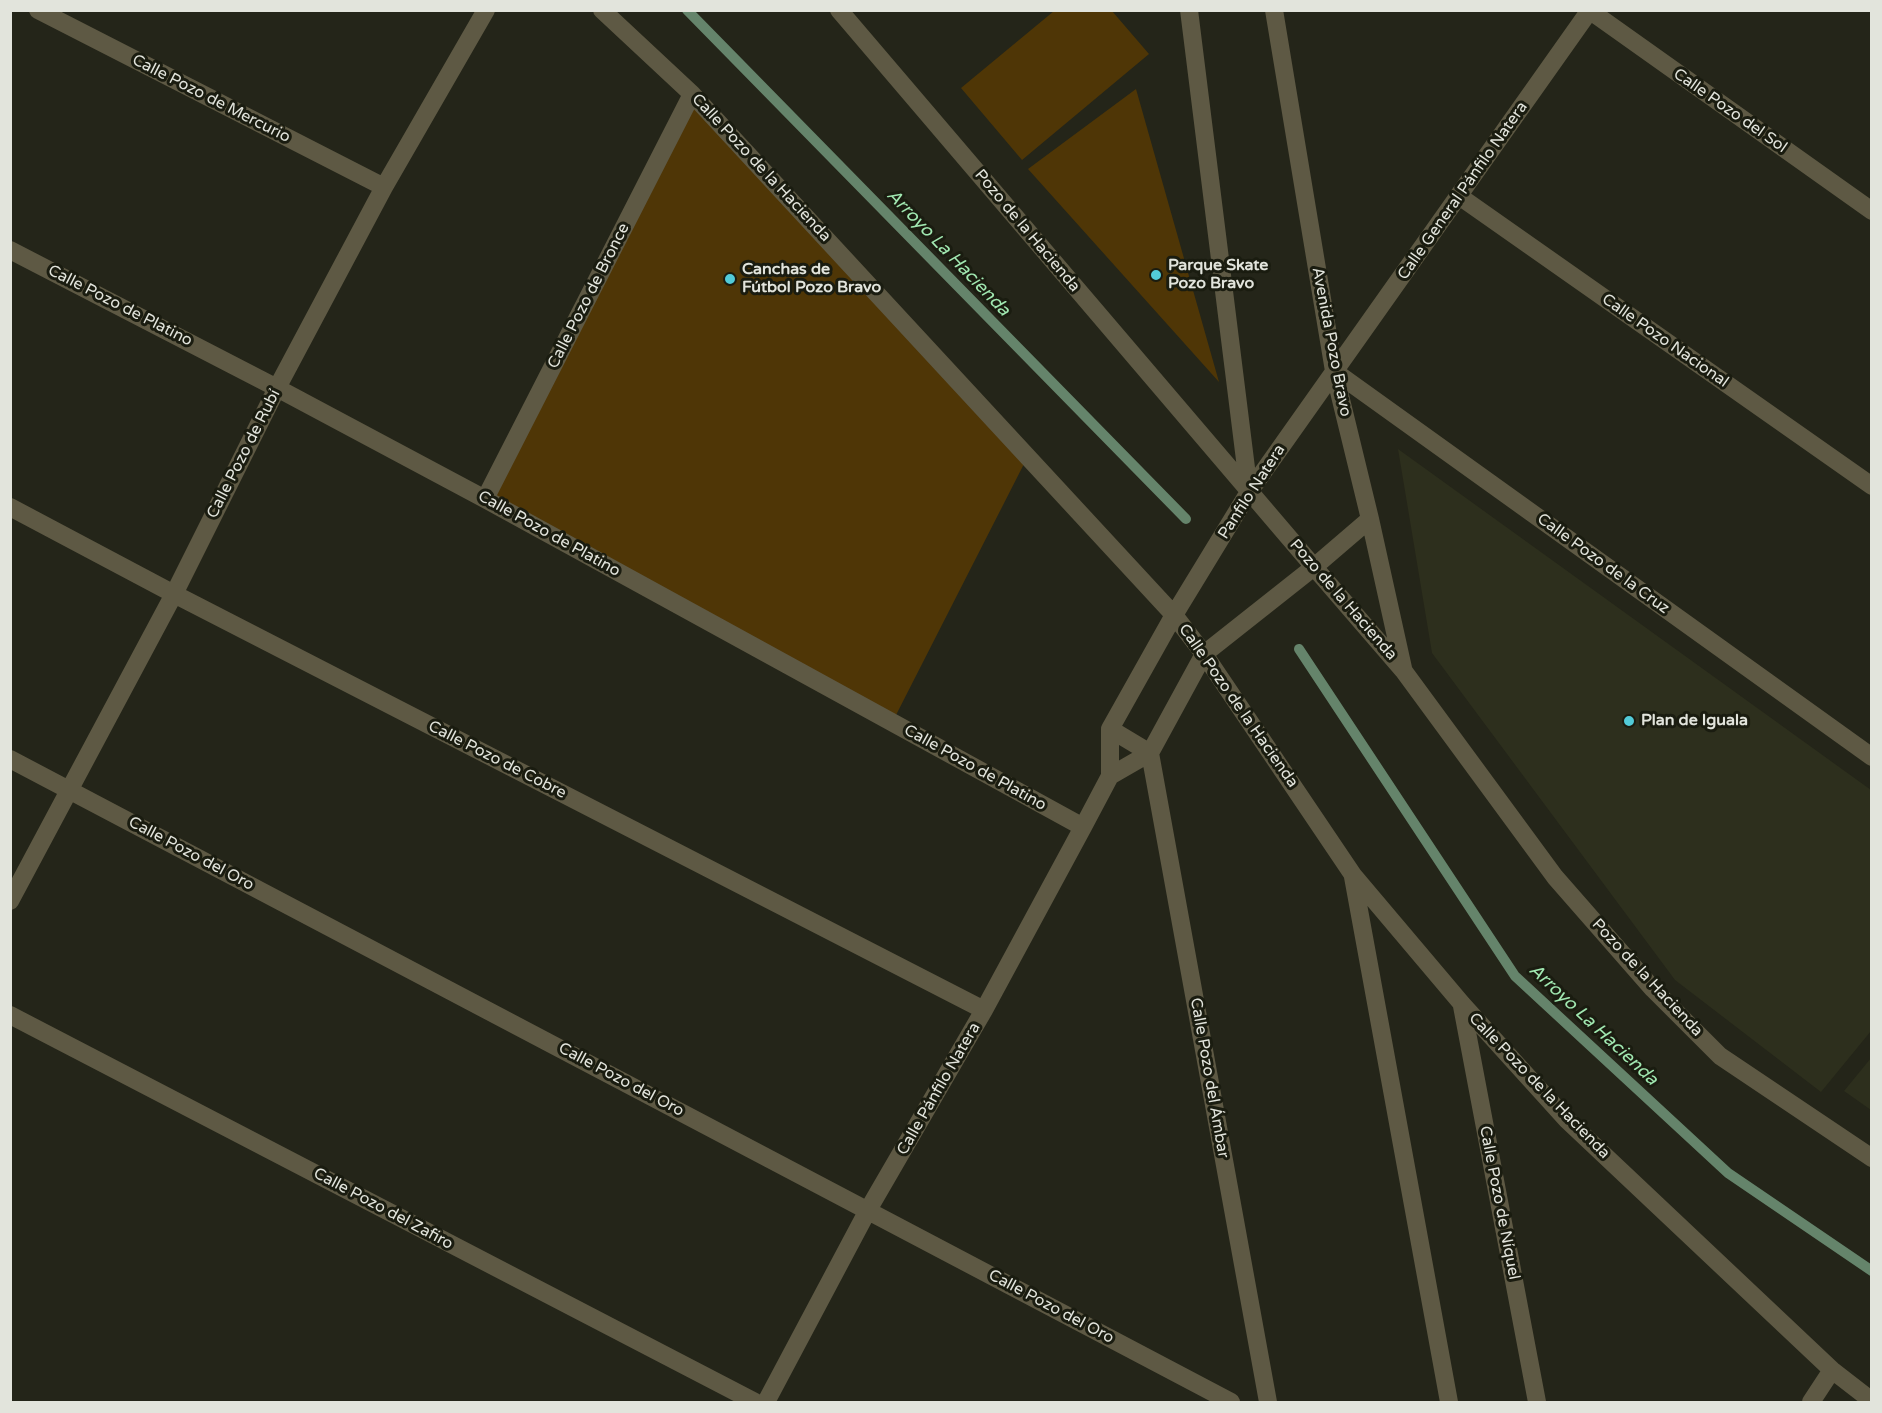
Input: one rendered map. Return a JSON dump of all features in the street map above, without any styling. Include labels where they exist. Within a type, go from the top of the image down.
[{"type":"street","name":"Calle Pozo de Mercurio","points":[[38,10],[384,187]]},
{"type":"street","name":"Calle Pozo de Rubí","points":[[10,902],[71,791],[174,594],[277,388],[384,187],[486,10]]},
{"type":"street","name":"Calle Pozo de la Hacienda","points":[[602,10],[692,94],[1174,615],[1204,654],[1353,875],[1462,1004],[1567,1120],[1832,1370],[1872,1401]]},
{"type":"street","name":"Pozo de la Hacienda","points":[[839,10],[1403,670],[1555,877],[1653,989],[1720,1056],[1872,1158]]},
{"type":"street","points":[[1189,10],[1249,492]]},
{"type":"street","name":"Avenida Pozo Bravo","points":[[1274,10],[1334,371],[1403,670]]},
{"type":"street","name":"Calle General Pánfilo Natera","points":[[1334,371],[1590,11]]},
{"type":"street","name":"Calle Pozo del Sol","points":[[1590,11],[1872,211]]},
{"type":"street","name":"Calle Pozo de Bronce","points":[[485,499],[692,94]]},
{"type":"street","name":"Calle Pozo Nacional","points":[[1459,196],[1872,486]]},
{"type":"street","name":"Calle Pozo de Platino","points":[[10,250],[485,499],[1083,827]]},
{"type":"street","name":"Panfilo Natera","points":[[1174,615],[1249,492],[1334,371]]},
{"type":"street","name":"Calle Pozo de la Cruz","points":[[1334,371],[1872,757]]},
{"type":"street","name":"Calle Pozo de Cobre","points":[[10,507],[174,594],[984,1010]]},
{"type":"street","points":[[1110,776],[1150,753],[1204,654],[1314,567],[1370,519]]},
{"type":"street","name":"Calle Pánfilo Natera","points":[[766,1402],[868,1210],[984,1010],[1110,776],[1110,729],[1174,615]]},
{"type":"street","points":[[1110,729],[1150,753]]},
{"type":"street","name":"Calle Pozo del Ámbar","points":[[1150,753],[1268,1402]]},
{"type":"street","name":"Calle Pozo del Oro","points":[[10,759],[1231,1402]]},
{"type":"street","points":[[1353,875],[1449,1402]]},
{"type":"street","name":"Calle Pozo de Níquel","points":[[1462,1004],[1537,1402]]},
{"type":"street","name":"Calle Pozo del Zafiro","points":[[10,1015],[755,1402]]},
{"type":"street","points":[[1811,1402],[1832,1370]]},
{"type":"shaded area","points":[[1054,11],[1112,11],[1149,54],[1022,160],[961,88]]},
{"type":"shaded area","name":"Parque Skate Pozo Bravo","points":[[1136,89],[1219,382],[1028,169]]},
{"type":"shaded area","name":"Canchas de Fútbol Pozo Bravo","points":[[692,98],[1026,460],[895,717],[489,498]]},
{"type":"shaded area","name":"Plan de Iguala","points":[[1398,449],[1871,790],[1871,1031],[1821,1092],[1675,980],[1432,653]]},
{"type":"shaded area","points":[[1871,1058],[1871,1110],[1844,1091]]},
{"type":"waterway","name":"Arroyo La Hacienda","points":[[687,10],[1186,519]]},
{"type":"waterway","name":"Arroyo La Hacienda","points":[[1299,649],[1515,976],[1728,1173],[1872,1271]]},
{"type":"place","name":"Parque Skate Pozo Bravo","points":[[1156,275]]},
{"type":"place","name":"Canchas de Fútbol Pozo Bravo","points":[[730,279]]},
{"type":"place","name":"Plan de Iguala","points":[[1629,721]]}]
